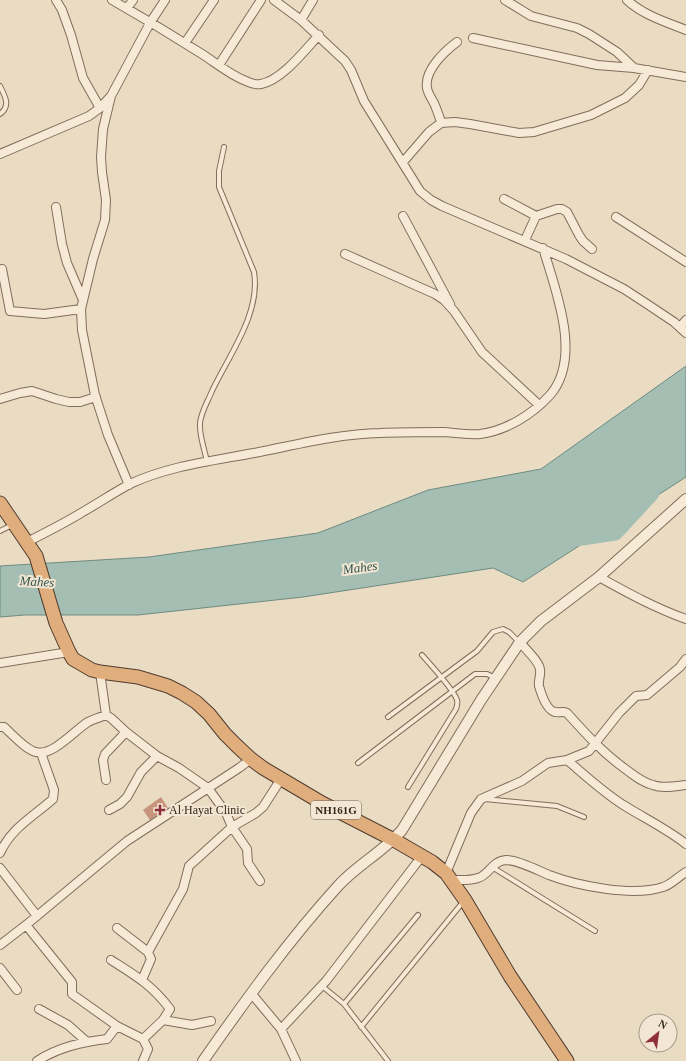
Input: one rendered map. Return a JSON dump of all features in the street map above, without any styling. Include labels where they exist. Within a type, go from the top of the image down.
[{"type":"highway","name":"NH161G","points":[[0,503],[36,556],[56,623],[73,659],[92,670],[138,677],[168,686],[182,693],[196,702],[209,714],[225,734],[251,759],[322,803],[394,840],[432,862],[448,876],[465,900],[562,1059]]},
{"type":"street","points":[[56,0],[62,10],[71,36],[82,78],[100,108]]},
{"type":"street","points":[[112,0],[185,43],[246,82],[260,84],[268,82],[294,62],[319,35]]},
{"type":"street","points":[[127,8],[133,0]]},
{"type":"street","points":[[0,154],[89,116],[100,108],[111,96],[150,23],[165,0]]},
{"type":"street","points":[[185,43],[214,0]]},
{"type":"street","points":[[219,65],[261,0]]},
{"type":"street","points":[[274,0],[319,35],[344,61],[351,70],[364,101],[420,191],[431,200],[566,259],[624,289],[683,330],[686,320]]},
{"type":"street","points":[[301,20],[313,0]]},
{"type":"street","points":[[505,0],[531,16],[577,28],[589,34],[617,52],[634,68]]},
{"type":"street","points":[[627,0],[632,5],[649,15],[686,30]]},
{"type":"street","points":[[473,38],[596,65],[634,68],[686,77]]},
{"type":"street","points":[[441,123],[437,108],[427,87],[427,81],[432,67],[439,58],[457,42]]},
{"type":"street","points":[[403,162],[429,132],[441,123],[455,122],[519,133],[534,132],[591,115],[625,98],[639,85],[648,70]]},
{"type":"street","points":[[111,96],[103,130],[101,149],[102,172],[106,200],[105,220],[93,259],[82,304],[82,330],[96,397],[108,435],[130,484]]},
{"type":"street","points":[[504,199],[536,216],[557,209],[562,209],[567,212],[583,241],[592,249]]},
{"type":"street","points":[[56,206],[62,244],[67,263],[82,304]]},
{"type":"street","points":[[403,216],[454,311],[482,352],[540,405]]},
{"type":"street","points":[[525,240],[536,216]]},
{"type":"street","points":[[616,217],[686,262]]},
{"type":"street","points":[[27,542],[78,515],[130,484],[170,470],[339,436],[378,433],[445,432],[481,434],[509,425],[524,417],[550,395],[558,383],[566,350],[565,329],[561,311],[543,248]]},
{"type":"street","points":[[345,254],[435,294],[444,300],[454,311]]},
{"type":"street","points":[[2,269],[10,311],[44,314],[82,304]]},
{"type":"street","points":[[0,399],[20,392],[32,391],[69,402],[80,402],[96,397]]},
{"type":"street","points":[[202,1061],[296,934],[339,884],[394,840],[407,823],[495,678],[520,642],[541,622],[600,577],[686,499]]},
{"type":"street","points":[[600,577],[633,597],[686,619]]},
{"type":"street","points":[[520,642],[538,663],[540,670],[539,685],[550,709],[556,712],[562,711],[567,713],[594,744],[638,780],[654,786],[673,787],[686,785]]},
{"type":"street","points":[[0,663],[69,652]]},
{"type":"street","points":[[686,660],[680,668],[647,695],[636,696],[619,712],[589,751],[567,760],[548,763],[522,781],[481,799],[471,813],[448,876],[478,878],[484,875],[497,862],[506,860],[514,861],[557,878],[606,889],[640,892],[665,887],[686,872]]},
{"type":"street","points":[[100,672],[106,715]]},
{"type":"street","points":[[106,715],[157,756],[179,768],[208,788],[226,813],[232,827],[247,849],[248,863],[260,881]]},
{"type":"street","points":[[0,727],[4,727],[27,748],[34,752],[41,753],[49,751],[55,747],[87,722],[106,715]]},
{"type":"street","points":[[106,780],[104,760],[105,754],[126,732]]},
{"type":"street","points":[[0,852],[5,842],[13,832],[53,799],[54,790],[41,753]]},
{"type":"street","points":[[109,810],[120,804],[128,797],[141,772],[157,756]]},
{"type":"street","points":[[0,945],[127,841],[251,759]]},
{"type":"street","points":[[567,760],[597,787],[625,806],[655,822],[686,844]]},
{"type":"street","points":[[148,952],[183,889],[189,866],[232,827],[256,813],[263,807],[281,779]]},
{"type":"street","points":[[281,1029],[322,986],[422,856]]},
{"type":"street","points":[[0,868],[37,916]]},
{"type":"street","points":[[26,925],[72,982],[72,994],[118,1026],[143,1039],[148,1049],[143,1061]]},
{"type":"street","points":[[117,928],[148,952],[151,958],[142,980]]},
{"type":"street","points":[[111,960],[142,980],[159,995],[170,1009],[163,1020],[143,1039]]},
{"type":"street","points":[[0,968],[17,990]]},
{"type":"street","points":[[251,993],[281,1029],[296,1061]]},
{"type":"street","points":[[39,1009],[68,1026],[86,1041]]},
{"type":"street","points":[[163,1020],[192,1025],[211,1021]]},
{"type":"street","points":[[37,1061],[52,1052],[86,1041],[107,1039],[118,1026]]},
{"type":"lane","points":[[0,86],[7,105],[5,110],[0,114]]},
{"type":"lane","points":[[207,462],[200,423],[203,412],[221,372],[248,320],[255,292],[254,272],[219,187],[219,171],[224,147]]},
{"type":"lane","points":[[0,531],[14,524]]},
{"type":"lane","points":[[388,717],[477,651],[493,632],[503,629],[509,632],[520,642]]},
{"type":"lane","points":[[408,787],[456,709],[457,700],[441,677],[422,655]]},
{"type":"lane","points":[[358,763],[475,674],[487,674],[495,678]]},
{"type":"lane","points":[[481,799],[557,806],[584,817]]},
{"type":"lane","points":[[492,867],[595,931]]},
{"type":"lane","points":[[361,1027],[465,900]]},
{"type":"lane","points":[[344,1004],[418,915]]},
{"type":"lane","points":[[322,986],[344,1004],[388,1061]]},
{"type":"water","points":[[686,366],[686,477],[523,582],[493,568],[303,597],[138,615],[25,615],[0,617],[0,566],[149,557],[318,533],[428,490],[541,469]]},
{"type":"building","points":[[161,797],[168,808],[150,820],[143,810]]},
{"type":"waterway","name":"Mahes","points":[[575,538],[615,532],[651,493]]},
{"type":"place","name":"Al Hayat Clinic","points":[[160,810]]}]
